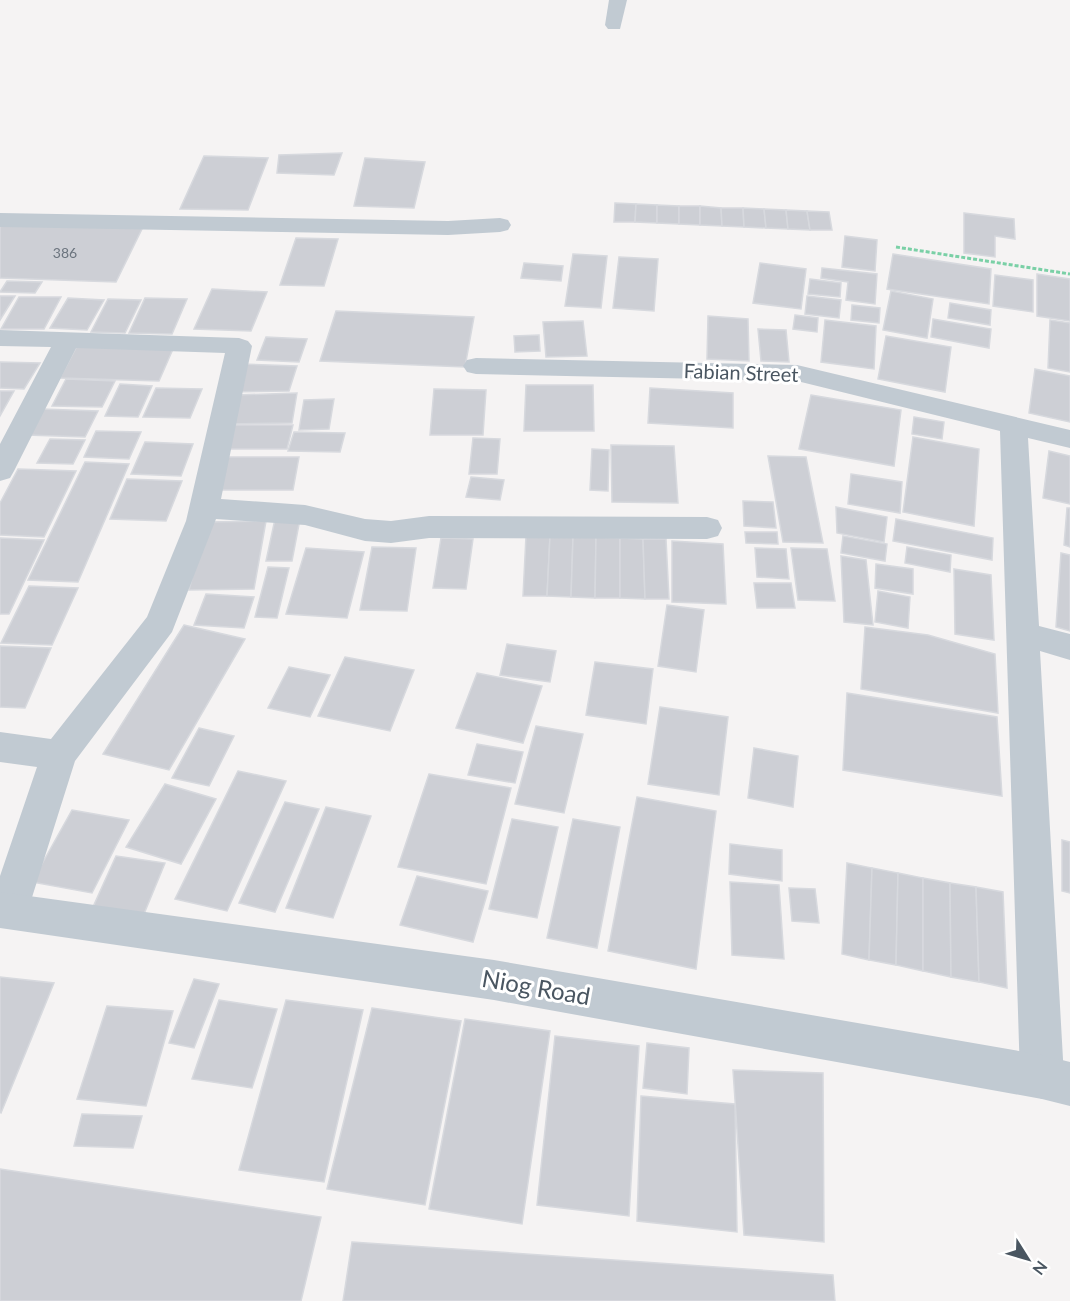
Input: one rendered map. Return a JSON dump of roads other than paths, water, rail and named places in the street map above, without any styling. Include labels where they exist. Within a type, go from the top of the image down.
[{"type":"street","points":[[614,26],[618,0]]},
{"type":"street","points":[[0,220],[448,228],[500,225]]},
{"type":"street","points":[[0,338],[239,346],[201,521],[161,623],[59,755],[4,910]]},
{"type":"street","points":[[0,471],[68,339]]},
{"type":"street","name":"Fabian Street","points":[[476,366],[797,373],[1070,439]]},
{"type":"street","points":[[1014,425],[1023,634],[1056,1080]]},
{"type":"street","points":[[204,508],[304,515],[365,530],[391,532],[429,527],[707,528]]},
{"type":"street","points":[[1023,634],[1070,647]]},
{"type":"street","points":[[0,747],[59,755]]},
{"type":"street","name":"Niog Road","points":[[4,910],[494,980],[1056,1080]]}]
